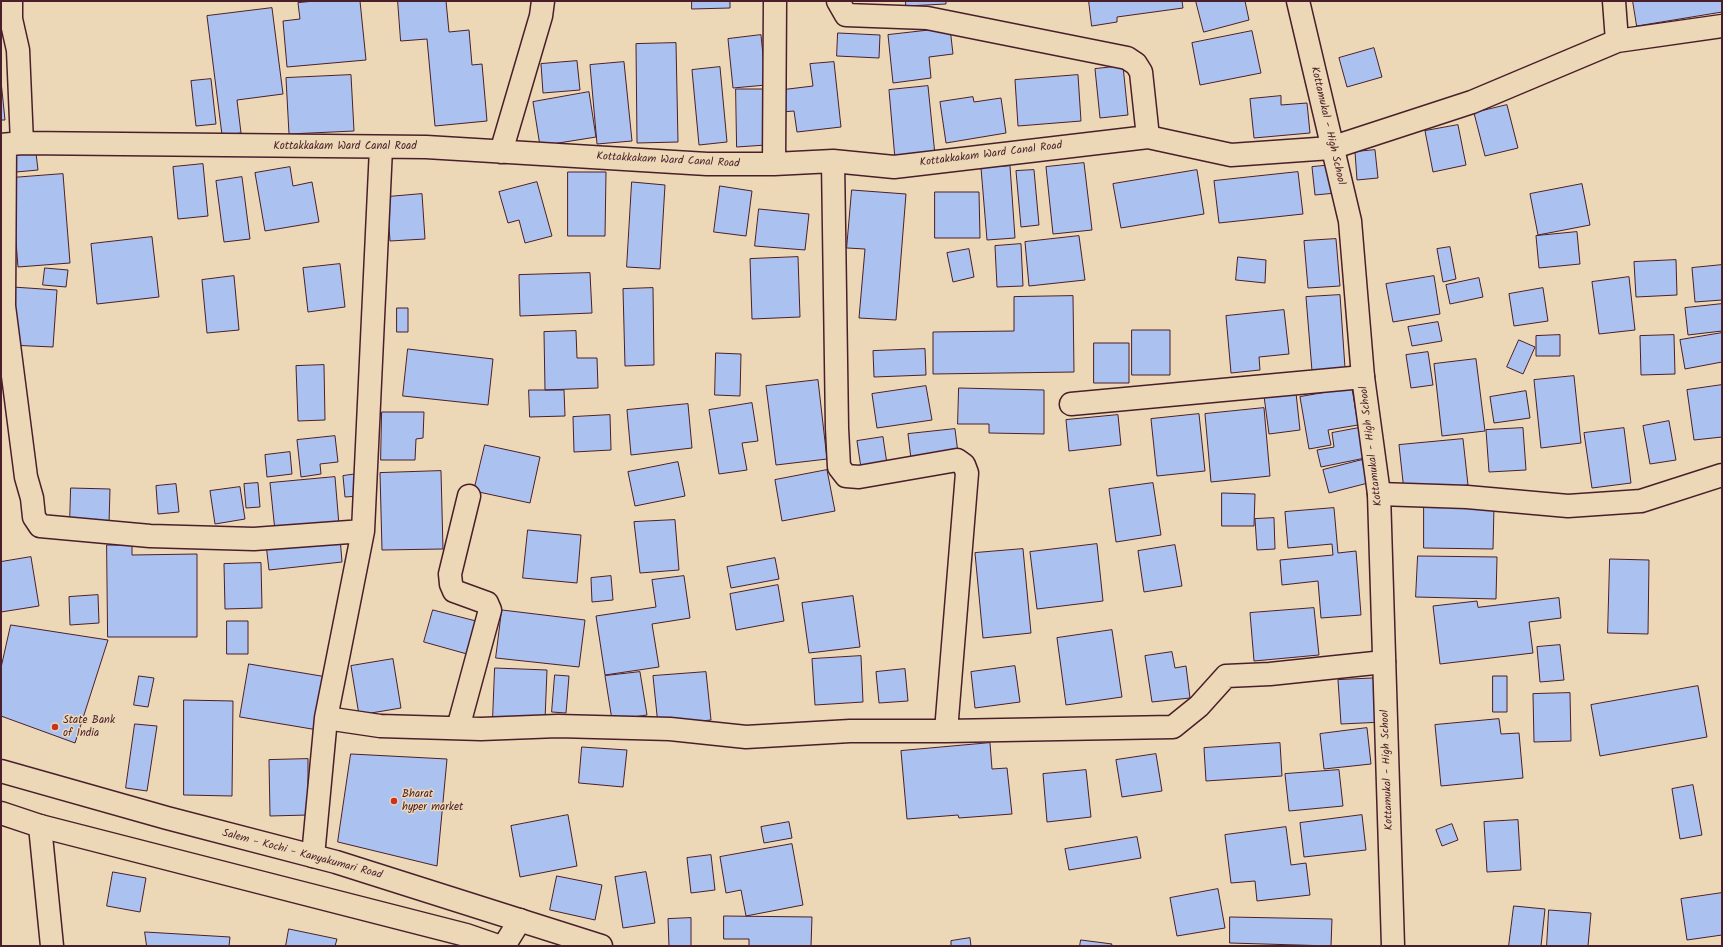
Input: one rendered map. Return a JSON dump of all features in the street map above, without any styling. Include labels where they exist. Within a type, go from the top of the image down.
[{"type":"street","points":[[11,1],[11,19],[18,50],[9,144],[4,306],[26,477],[32,498],[34,518],[40,526],[150,536],[254,539],[363,531]]},
{"type":"street","points":[[501,152],[542,16],[543,1]]},
{"type":"street","points":[[774,164],[775,1]]},
{"type":"street","points":[[838,1],[846,14],[927,18],[1127,58],[1136,64],[1141,72],[1148,136]]},
{"type":"street","name":"Kottamukal - High School","points":[[1298,1],[1350,221],[1363,377],[1379,494],[1384,662],[1389,757],[1393,946]]},
{"type":"street","points":[[1614,1],[1617,41]]},
{"type":"street","name":"Kottakkakam Ward Canal Road","points":[[9,144],[381,148],[426,147],[707,164],[774,164],[833,161],[894,167],[1148,136],[1231,155],[1332,148],[1472,102],[1617,41],[1722,26]]},
{"type":"street","points":[[313,856],[326,718],[363,531],[381,148]]},
{"type":"street","points":[[833,161],[837,428],[839,467],[846,476],[859,477],[957,460],[964,465],[967,473],[946,731]]},
{"type":"street","points":[[1070,404],[1363,377]]},
{"type":"street","points":[[1379,494],[1466,496],[1568,506],[1641,502],[1722,475]]},
{"type":"street","points":[[458,728],[490,610],[487,603],[454,591],[451,584],[450,574],[469,496]]},
{"type":"street","points":[[326,718],[380,726],[481,729],[558,726],[670,729],[746,737],[850,731],[1173,727],[1199,706],[1226,676],[1270,674],[1384,662]]},
{"type":"street","name":"Salem - Kochi - Kanyakumari Road","points":[[1,771],[167,818],[313,856],[601,946]]},
{"type":"street","points":[[1,813],[40,826],[466,935],[498,946]]},
{"type":"street","points":[[40,826],[52,946]]},
{"type":"street","points":[[504,946],[520,920]]},
{"type":"building","points":[[315,1],[360,1],[366,60],[287,67],[283,21],[300,19],[298,3]]},
{"type":"building","points":[[398,1],[446,1],[449,32],[469,30],[472,65],[482,64],[487,121],[435,126],[427,39],[401,41]]},
{"type":"building","points":[[692,1],[730,1],[730,8],[692,9]]},
{"type":"building","points":[[906,1],[946,1],[946,4],[906,6]]},
{"type":"building","points":[[1089,1],[1182,1],[1183,8],[1117,17],[1117,22],[1092,26]]},
{"type":"building","points":[[1196,1],[1245,1],[1249,20],[1204,32]]},
{"type":"building","points":[[1633,1],[1722,1],[1722,12],[1637,26]]},
{"type":"building","points":[[272,8],[283,94],[237,100],[241,133],[222,135],[207,16]]},
{"type":"building","points":[[950,28],[953,54],[929,57],[931,78],[893,83],[888,35]]},
{"type":"building","points":[[1252,31],[1261,73],[1200,85],[1192,43]]},
{"type":"building","points":[[838,33],[880,35],[879,58],[837,56]]},
{"type":"building","points":[[761,35],[766,85],[733,88],[728,39]]},
{"type":"building","points":[[676,43],[678,142],[637,143],[636,44]]},
{"type":"building","points":[[1374,48],[1382,77],[1347,87],[1339,58]]},
{"type":"building","points":[[577,61],[580,90],[543,93],[541,64]]},
{"type":"building","points":[[624,62],[632,141],[597,144],[590,65]]},
{"type":"building","points":[[834,62],[841,127],[797,132],[794,111],[782,112],[780,90],[813,86],[810,64]]},
{"type":"building","points":[[1123,66],[1128,115],[1100,118],[1095,69]]},
{"type":"building","points":[[720,67],[727,142],[699,145],[692,70]]},
{"type":"building","points":[[351,75],[354,131],[289,134],[286,78]]},
{"type":"building","points":[[1078,75],[1081,121],[1018,126],[1015,80]]},
{"type":"building","points":[[211,79],[216,124],[196,126],[191,81]]},
{"type":"building","points":[[1,81],[5,120],[1,120]]},
{"type":"building","points":[[928,86],[935,155],[895,159],[889,90]]},
{"type":"building","points":[[736,89],[764,89],[766,145],[737,147]]},
{"type":"building","points":[[589,92],[596,137],[540,146],[533,102]]},
{"type":"building","points":[[1281,96],[1281,105],[1307,103],[1310,133],[1254,138],[1250,99]]},
{"type":"building","points":[[973,97],[974,102],[1001,98],[1006,133],[946,143],[940,102]]},
{"type":"building","points":[[1507,105],[1518,148],[1485,156],[1474,113]]},
{"type":"building","points":[[1458,125],[1466,165],[1433,172],[1425,131]]},
{"type":"building","points":[[1375,150],[1378,178],[1357,180],[1355,152]]},
{"type":"building","points":[[36,153],[38,170],[16,172],[14,155]]},
{"type":"building","points":[[1084,163],[1092,230],[1053,234],[1046,167]]},
{"type":"building","points":[[203,164],[208,216],[178,219],[173,167]]},
{"type":"building","points":[[1333,165],[1336,193],[1315,195],[1312,167]]},
{"type":"building","points":[[1010,166],[1015,238],[987,240],[981,168]]},
{"type":"building","points":[[290,167],[293,186],[312,182],[319,222],[265,231],[255,173]]},
{"type":"building","points":[[1034,170],[1039,225],[1021,227],[1016,171]]},
{"type":"building","points":[[1197,170],[1204,214],[1121,228],[1113,184]]},
{"type":"building","points":[[568,172],[606,172],[605,236],[568,236]]},
{"type":"building","points":[[1298,172],[1303,214],[1219,223],[1214,181]]},
{"type":"building","points":[[63,174],[70,263],[18,267],[11,178]]},
{"type":"building","points":[[242,177],[250,239],[224,242],[216,181]]},
{"type":"building","points":[[537,182],[552,236],[525,243],[519,220],[508,223],[499,192]]},
{"type":"building","points":[[632,182],[665,185],[660,269],[627,267]]},
{"type":"building","points":[[1582,184],[1590,225],[1538,235],[1530,194]]},
{"type":"building","points":[[720,186],[752,191],[746,236],[714,232]]},
{"type":"building","points":[[852,190],[906,194],[896,320],[859,318],[865,249],[847,248]]},
{"type":"building","points":[[935,192],[979,192],[980,238],[935,238]]},
{"type":"building","points":[[422,194],[425,239],[390,241],[387,197]]},
{"type":"building","points":[[759,209],[809,214],[805,250],[755,246]]},
{"type":"building","points":[[1577,232],[1580,264],[1539,268],[1536,236]]},
{"type":"building","points":[[1079,236],[1085,280],[1029,286],[1025,242]]},
{"type":"building","points":[[152,237],[159,297],[97,304],[91,244]]},
{"type":"building","points":[[1336,239],[1340,286],[1308,288],[1304,241]]},
{"type":"building","points":[[1021,244],[1023,286],[997,287],[995,246]]},
{"type":"building","points":[[1450,247],[1456,279],[1443,282],[1437,249]]},
{"type":"building","points":[[969,249],[974,277],[953,282],[947,253]]},
{"type":"building","points":[[798,257],[800,317],[752,319],[750,259]]},
{"type":"building","points":[[1238,257],[1266,260],[1265,283],[1236,280]]},
{"type":"building","points":[[1676,260],[1677,295],[1636,297],[1634,262]]},
{"type":"building","points":[[340,264],[345,307],[308,312],[303,268]]},
{"type":"building","points":[[1722,265],[1722,300],[1695,302],[1692,268]]},
{"type":"building","points":[[45,268],[68,270],[66,287],[43,285]]},
{"type":"building","points":[[590,273],[592,313],[520,316],[519,275]]},
{"type":"building","points":[[234,276],[239,330],[207,333],[202,280]]},
{"type":"building","points":[[1434,276],[1440,314],[1393,322],[1386,284]]},
{"type":"building","points":[[1629,277],[1635,330],[1599,334],[1592,282]]},
{"type":"building","points":[[1479,278],[1483,297],[1450,304],[1446,285]]},
{"type":"building","points":[[13,287],[57,290],[53,347],[9,345]]},
{"type":"building","points":[[653,288],[654,365],[625,366],[623,289]]},
{"type":"building","points":[[1543,288],[1548,321],[1514,326],[1509,294]]},
{"type":"building","points":[[1340,295],[1345,368],[1312,371],[1306,297]]},
{"type":"building","points":[[1073,296],[1074,372],[933,374],[933,332],[1014,331],[1014,297]]},
{"type":"building","points":[[1722,304],[1722,331],[1688,335],[1685,308]]},
{"type":"building","points":[[397,308],[408,308],[408,332],[397,332]]},
{"type":"building","points":[[1284,310],[1289,354],[1259,357],[1260,370],[1231,373],[1226,316]]},
{"type":"building","points":[[1438,322],[1442,341],[1412,346],[1408,327]]},
{"type":"building","points":[[1132,330],[1170,330],[1170,375],[1132,375]]},
{"type":"building","points":[[576,331],[577,358],[597,358],[598,388],[545,390],[544,332]]},
{"type":"building","points":[[1722,333],[1722,362],[1685,369],[1680,340]]},
{"type":"building","points":[[1560,335],[1560,356],[1536,356],[1536,336]]},
{"type":"building","points":[[1674,335],[1675,374],[1641,375],[1640,336]]},
{"type":"building","points":[[1519,340],[1535,347],[1523,374],[1507,367]]},
{"type":"building","points":[[1094,343],[1129,343],[1129,383],[1094,383]]},
{"type":"building","points":[[408,349],[493,359],[488,405],[403,396]]},
{"type":"building","points":[[925,349],[926,375],[874,377],[873,351]]},
{"type":"building","points":[[1428,352],[1433,385],[1411,388],[1406,355]]},
{"type":"building","points":[[716,353],[741,354],[740,396],[715,395]]},
{"type":"building","points":[[1476,359],[1485,431],[1442,436],[1434,364]]},
{"type":"building","points":[[324,365],[325,420],[298,421],[296,366]]},
{"type":"building","points":[[1574,376],[1581,443],[1541,448],[1534,380]]},
{"type":"building","points":[[818,380],[827,459],[776,465],[766,386]]},
{"type":"building","points":[[1722,385],[1722,437],[1694,440],[1687,390]]},
{"type":"building","points":[[926,386],[932,420],[877,428],[872,394]]},
{"type":"building","points":[[959,388],[1044,390],[1044,434],[989,433],[989,424],[958,424]]},
{"type":"building","points":[[1352,388],[1358,425],[1328,430],[1331,445],[1309,449],[1300,397]]},
{"type":"building","points":[[529,390],[564,390],[565,416],[530,417]]},
{"type":"building","points":[[1526,391],[1530,418],[1494,423],[1490,397]]},
{"type":"building","points":[[1296,393],[1300,430],[1269,434],[1264,396]]},
{"type":"building","points":[[752,403],[758,441],[742,443],[747,470],[719,474],[709,410]]},
{"type":"building","points":[[688,404],[692,448],[631,455],[627,410]]},
{"type":"building","points":[[1264,408],[1270,476],[1211,482],[1205,414]]},
{"type":"building","points":[[382,412],[424,412],[423,438],[416,439],[415,460],[381,460]]},
{"type":"building","points":[[1199,414],[1205,471],[1157,476],[1151,419]]},
{"type":"building","points":[[610,415],[611,450],[574,452],[573,417]]},
{"type":"building","points":[[1118,415],[1121,445],[1069,451],[1066,420]]},
{"type":"building","points":[[1669,421],[1676,460],[1650,464],[1643,426]]},
{"type":"building","points":[[1364,427],[1370,457],[1321,467],[1317,450],[1334,447],[1332,433]]},
{"type":"building","points":[[1523,428],[1526,470],[1489,472],[1486,430]]},
{"type":"building","points":[[1624,428],[1631,483],[1592,488],[1584,433]]},
{"type":"building","points":[[955,429],[958,453],[911,459],[908,434]]},
{"type":"building","points":[[335,436],[338,462],[320,464],[321,474],[301,477],[297,440]]},
{"type":"building","points":[[883,437],[887,464],[861,468],[857,441]]},
{"type":"building","points":[[1463,439],[1468,485],[1404,491],[1399,445]]},
{"type":"building","points":[[485,445],[540,457],[530,503],[474,491]]},
{"type":"building","points":[[290,452],[292,474],[267,477],[265,455]]},
{"type":"building","points":[[1362,460],[1368,483],[1329,493],[1323,470]]},
{"type":"building","points":[[678,462],[685,496],[635,506],[628,472]]},
{"type":"building","points":[[827,470],[835,511],[782,521],[775,480]]},
{"type":"building","points":[[441,471],[443,549],[382,550],[380,473]]},
{"type":"building","points":[[357,474],[359,496],[345,497],[343,476]]},
{"type":"building","points":[[335,477],[339,525],[275,531],[270,483]]},
{"type":"building","points":[[258,483],[260,507],[246,508],[244,484]]},
{"type":"building","points":[[1153,483],[1161,535],[1116,542],[1109,489]]},
{"type":"building","points":[[176,484],[179,512],[158,514],[156,486]]},
{"type":"building","points":[[240,487],[245,519],[215,524],[210,491]]},
{"type":"building","points":[[71,488],[110,489],[109,524],[70,523]]},
{"type":"building","points":[[1222,493],[1255,494],[1254,526],[1222,526]]},
{"type":"building","points":[[1424,505],[1494,506],[1493,549],[1424,548]]},
{"type":"building","points":[[1334,508],[1338,553],[1356,551],[1361,615],[1321,618],[1318,581],[1282,585],[1280,560],[1333,555],[1332,544],[1288,548],[1285,512]]},
{"type":"building","points":[[1274,518],[1275,549],[1257,550],[1255,519]]},
{"type":"building","points":[[675,520],[679,570],[640,573],[634,522]]},
{"type":"building","points":[[528,530],[581,535],[577,583],[523,578]]},
{"type":"building","points":[[340,537],[342,562],[269,570],[266,544]]},
{"type":"building","points":[[1097,544],[1103,601],[1037,609],[1030,552]]},
{"type":"building","points":[[107,545],[132,545],[132,555],[197,554],[197,637],[108,637]]},
{"type":"building","points":[[1175,545],[1182,586],[1144,592],[1138,551]]},
{"type":"building","points":[[1023,549],[1031,633],[983,638],[975,553]]},
{"type":"building","points":[[1418,556],[1497,557],[1496,599],[1416,597]]},
{"type":"building","points":[[31,557],[39,606],[1,612],[1,562]]},
{"type":"building","points":[[775,558],[779,579],[731,588],[727,567]]},
{"type":"building","points":[[1610,559],[1649,560],[1648,634],[1608,633]]},
{"type":"building","points":[[261,563],[262,608],[225,609],[224,564]]},
{"type":"building","points":[[611,576],[613,600],[592,602],[591,578]]},
{"type":"building","points":[[684,576],[690,618],[652,624],[659,667],[605,675],[596,616],[656,607],[652,580]]},
{"type":"building","points":[[778,585],[784,621],[736,630],[730,594]]},
{"type":"building","points":[[98,595],[99,623],[70,625],[69,597]]},
{"type":"building","points":[[853,596],[860,647],[809,653],[802,603]]},
{"type":"building","points":[[1559,598],[1561,618],[1529,622],[1533,653],[1440,664],[1433,606],[1477,601],[1478,607]]},
{"type":"building","points":[[1314,608],[1319,655],[1254,661],[1250,613]]},
{"type":"building","points":[[433,610],[476,621],[467,654],[424,642]]},
{"type":"building","points":[[502,610],[585,620],[579,667],[496,658]]},
{"type":"building","points":[[227,621],[248,621],[248,654],[227,654]]},
{"type":"building","points":[[11,625],[108,640],[75,743],[1,716],[1,668]]},
{"type":"building","points":[[1112,630],[1122,697],[1066,705],[1057,638]]},
{"type":"building","points":[[1560,645],[1564,680],[1540,682],[1537,647]]},
{"type":"building","points":[[1172,652],[1175,668],[1186,666],[1190,698],[1152,702],[1145,656]]},
{"type":"building","points":[[861,656],[863,702],[815,705],[812,659]]},
{"type":"building","points":[[393,659],[401,708],[359,715],[351,666]]},
{"type":"building","points":[[249,664],[327,677],[318,730],[240,717]]},
{"type":"building","points":[[1015,666],[1020,702],[975,708],[971,672]]},
{"type":"building","points":[[495,668],[547,670],[545,720],[493,718]]},
{"type":"building","points":[[905,669],[908,701],[879,703],[876,672]]},
{"type":"building","points":[[640,672],[647,715],[612,720],[605,676]]},
{"type":"building","points":[[706,672],[711,720],[658,725],[653,676]]},
{"type":"building","points":[[555,675],[569,676],[566,713],[552,712]]},
{"type":"building","points":[[139,676],[154,678],[148,707],[134,705]]},
{"type":"building","points":[[1493,676],[1507,676],[1507,712],[1493,712]]},
{"type":"building","points":[[1381,678],[1384,722],[1341,724],[1338,680]]},
{"type":"building","points":[[1698,686],[1707,737],[1600,756],[1591,705]]},
{"type":"building","points":[[1570,693],[1571,741],[1534,742],[1533,694]]},
{"type":"building","points":[[184,700],[233,701],[232,796],[184,795]]},
{"type":"building","points":[[1499,719],[1501,734],[1519,733],[1523,778],[1441,786],[1435,725]]},
{"type":"building","points":[[135,724],[157,726],[147,791],[126,788]]},
{"type":"building","points":[[1367,728],[1371,764],[1324,769],[1320,734]]},
{"type":"building","points":[[990,743],[992,769],[1007,768],[1012,814],[959,818],[958,815],[907,819],[901,751]]},
{"type":"building","points":[[1280,743],[1282,776],[1206,781],[1204,748]]},
{"type":"building","points":[[582,747],[627,750],[623,787],[579,783]]},
{"type":"building","name":"Bharat hyper market","points":[[351,754],[447,759],[437,866],[338,842]]},
{"type":"building","points":[[1156,754],[1162,791],[1122,797],[1116,760]]},
{"type":"building","points":[[308,759],[308,815],[270,816],[269,760]]},
{"type":"building","points":[[1086,770],[1091,817],[1047,822],[1043,774]]},
{"type":"building","points":[[1339,770],[1343,806],[1289,811],[1285,774]]},
{"type":"building","points":[[1693,785],[1702,835],[1680,839],[1672,789]]},
{"type":"building","points":[[568,815],[577,866],[520,877],[511,826]]},
{"type":"building","points":[[1362,815],[1366,850],[1304,857],[1300,823]]},
{"type":"building","points":[[1518,820],[1521,870],[1487,872],[1484,822]]},
{"type":"building","points":[[789,822],[792,838],[764,843],[761,827]]},
{"type":"building","points":[[1452,824],[1458,840],[1442,846],[1436,830]]},
{"type":"building","points":[[1286,827],[1291,865],[1306,863],[1310,895],[1257,901],[1255,881],[1231,883],[1225,835]]},
{"type":"building","points":[[1137,837],[1141,858],[1069,870],[1065,849]]},
{"type":"building","points":[[792,844],[803,905],[746,916],[741,890],[726,893],[720,857]]},
{"type":"building","points":[[711,855],[715,890],[691,893],[687,858]]},
{"type":"building","points":[[113,872],[146,878],[140,912],[107,906]]},
{"type":"building","points":[[646,872],[655,923],[623,928],[615,877]]},
{"type":"building","points":[[557,876],[602,885],[595,920],[550,910]]},
{"type":"building","points":[[1218,889],[1225,928],[1177,936],[1170,898]]},
{"type":"building","points":[[1722,893],[1722,935],[1687,940],[1681,899]]},
{"type":"building","points":[[1514,906],[1545,909],[1541,946],[1509,946]]},
{"type":"building","points":[[1549,910],[1591,913],[1588,946],[1547,946]]},
{"type":"building","points":[[724,916],[812,917],[811,946],[749,946],[749,939],[724,939]]},
{"type":"building","points":[[1230,917],[1332,919],[1331,946],[1230,943]]},
{"type":"building","points":[[691,918],[691,946],[669,946],[668,919]]},
{"type":"building","points":[[289,929],[337,939],[335,946],[286,946]]},
{"type":"building","points":[[145,932],[230,937],[229,946],[147,946]]},
{"type":"building","points":[[970,938],[971,946],[951,946],[951,941]]},
{"type":"building","points":[[1081,940],[1112,944],[1111,946],[1080,946]]},
{"type":"place","name":"State Bank of India","points":[[55,727]]},
{"type":"place","name":"Bharat hyper market","points":[[394,801]]}]
